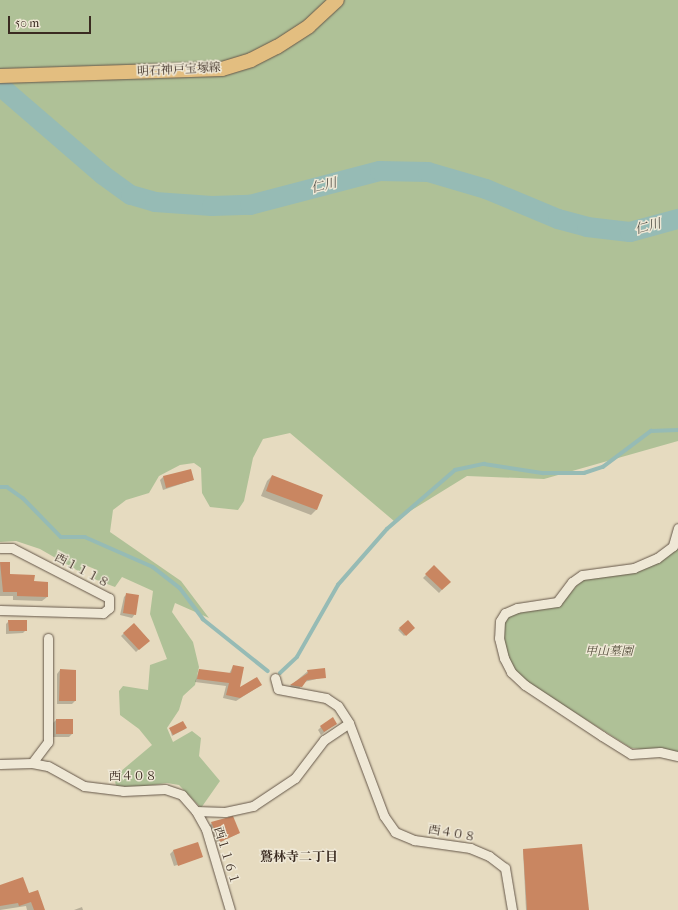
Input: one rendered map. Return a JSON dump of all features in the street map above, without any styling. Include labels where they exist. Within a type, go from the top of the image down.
[{"type":"main road","name":"明石神戸宝塚線","points":[[0,76],[222,69],[251,60],[277,47],[309,26],[337,0]]},
{"type":"street","points":[[678,528],[673,546],[657,558],[634,568],[582,575],[572,582],[557,602],[517,608],[505,613],[500,621],[499,638],[504,658],[511,672],[525,685],[602,736],[631,754],[660,752],[678,756]]},
{"type":"street","name":"西１１１８","points":[[0,548],[12,548],[109,598],[109,608],[103,613],[0,610]]},
{"type":"street","points":[[32,763],[48,742],[48,638]]},
{"type":"street","name":"西４０８","points":[[276,678],[278,689],[326,698],[338,706],[349,723],[384,816],[395,832],[414,840],[470,848],[489,856],[505,868],[512,910]]},
{"type":"street","points":[[196,811],[225,812],[252,806],[268,798],[296,778],[310,756],[324,740],[349,723]]},
{"type":"street","name":"西４０８","points":[[0,764],[32,763],[48,766],[84,786],[123,791],[165,789],[182,795],[196,811]]},
{"type":"street","name":"西１１６１","points":[[196,811],[206,829],[230,910]]},
{"type":"green space","points":[[0,0],[678,0],[678,441],[544,479],[467,476],[394,521],[290,433],[263,439],[253,458],[244,501],[238,510],[210,507],[202,493],[201,468],[194,463],[180,465],[159,476],[149,493],[126,500],[113,510],[110,532],[181,581],[209,618],[175,603],[172,612],[193,642],[199,667],[195,685],[183,696],[179,710],[167,728],[173,742],[192,731],[201,738],[199,756],[220,781],[201,808],[179,785],[167,783],[117,790],[114,777],[152,745],[139,729],[120,715],[119,691],[123,686],[148,690],[150,665],[167,659],[150,614],[153,591],[122,577],[115,587],[94,579],[97,570],[85,565],[80,572],[40,549],[16,541],[0,542]]},
{"type":"green space","name":"甲山墓園","points":[[678,543],[678,753],[631,748],[528,683],[515,670],[508,657],[502,637],[504,622],[508,615],[518,612],[558,606],[584,578],[660,561],[676,549]]},
{"type":"building","points":[[191,469],[194,480],[166,488],[163,476]]},
{"type":"building","points":[[272,475],[323,495],[317,510],[266,491]]},
{"type":"building","points":[[0,562],[10,562],[10,574],[35,575],[34,581],[48,582],[48,597],[17,596],[17,592],[3,592]]},
{"type":"building","points":[[434,565],[451,582],[442,590],[425,574]]},
{"type":"building","points":[[126,593],[139,595],[136,615],[123,613]]},
{"type":"building","points":[[8,620],[27,620],[27,631],[9,631]]},
{"type":"building","points":[[408,620],[415,628],[406,636],[399,628]]},
{"type":"building","points":[[134,623],[150,641],[139,650],[123,633]]},
{"type":"building","points":[[233,665],[244,667],[240,687],[257,677],[262,685],[240,698],[226,695],[229,683],[197,679],[199,669],[231,673]]},
{"type":"building","points":[[325,668],[326,678],[307,680],[302,687],[290,685],[308,673],[307,670]]},
{"type":"building","points":[[60,669],[76,670],[76,701],[59,701]]},
{"type":"building","points":[[333,717],[337,724],[324,732],[320,726]]},
{"type":"building","points":[[56,719],[73,719],[73,734],[56,734]]},
{"type":"building","points":[[183,721],[187,728],[173,735],[169,728]]},
{"type":"building","points":[[233,816],[240,833],[220,842],[211,822]]},
{"type":"building","points":[[198,842],[203,857],[178,866],[173,850]]},
{"type":"building","points":[[582,844],[589,910],[527,910],[523,849]]},
{"type":"building","points":[[23,877],[29,893],[38,890],[45,910],[34,910],[31,902],[19,906],[18,903],[0,906],[0,885]]},
{"type":"waterway","name":"仁川","points":[[0,86],[103,175],[131,195],[155,202],[212,206],[250,205],[380,171],[428,172],[486,189],[558,219],[587,227],[630,232],[678,219]]},
{"type":"waterway","points":[[280,673],[297,657],[338,585],[387,529],[455,470],[484,464],[543,473],[584,473],[603,467],[651,431],[678,430]]},
{"type":"waterway","points":[[0,487],[7,487],[23,498],[61,537],[85,537],[153,567],[180,588],[203,619],[268,671]]},
{"type":"district","name":"鷲林寺二丁目","points":[[299,857]]}]
